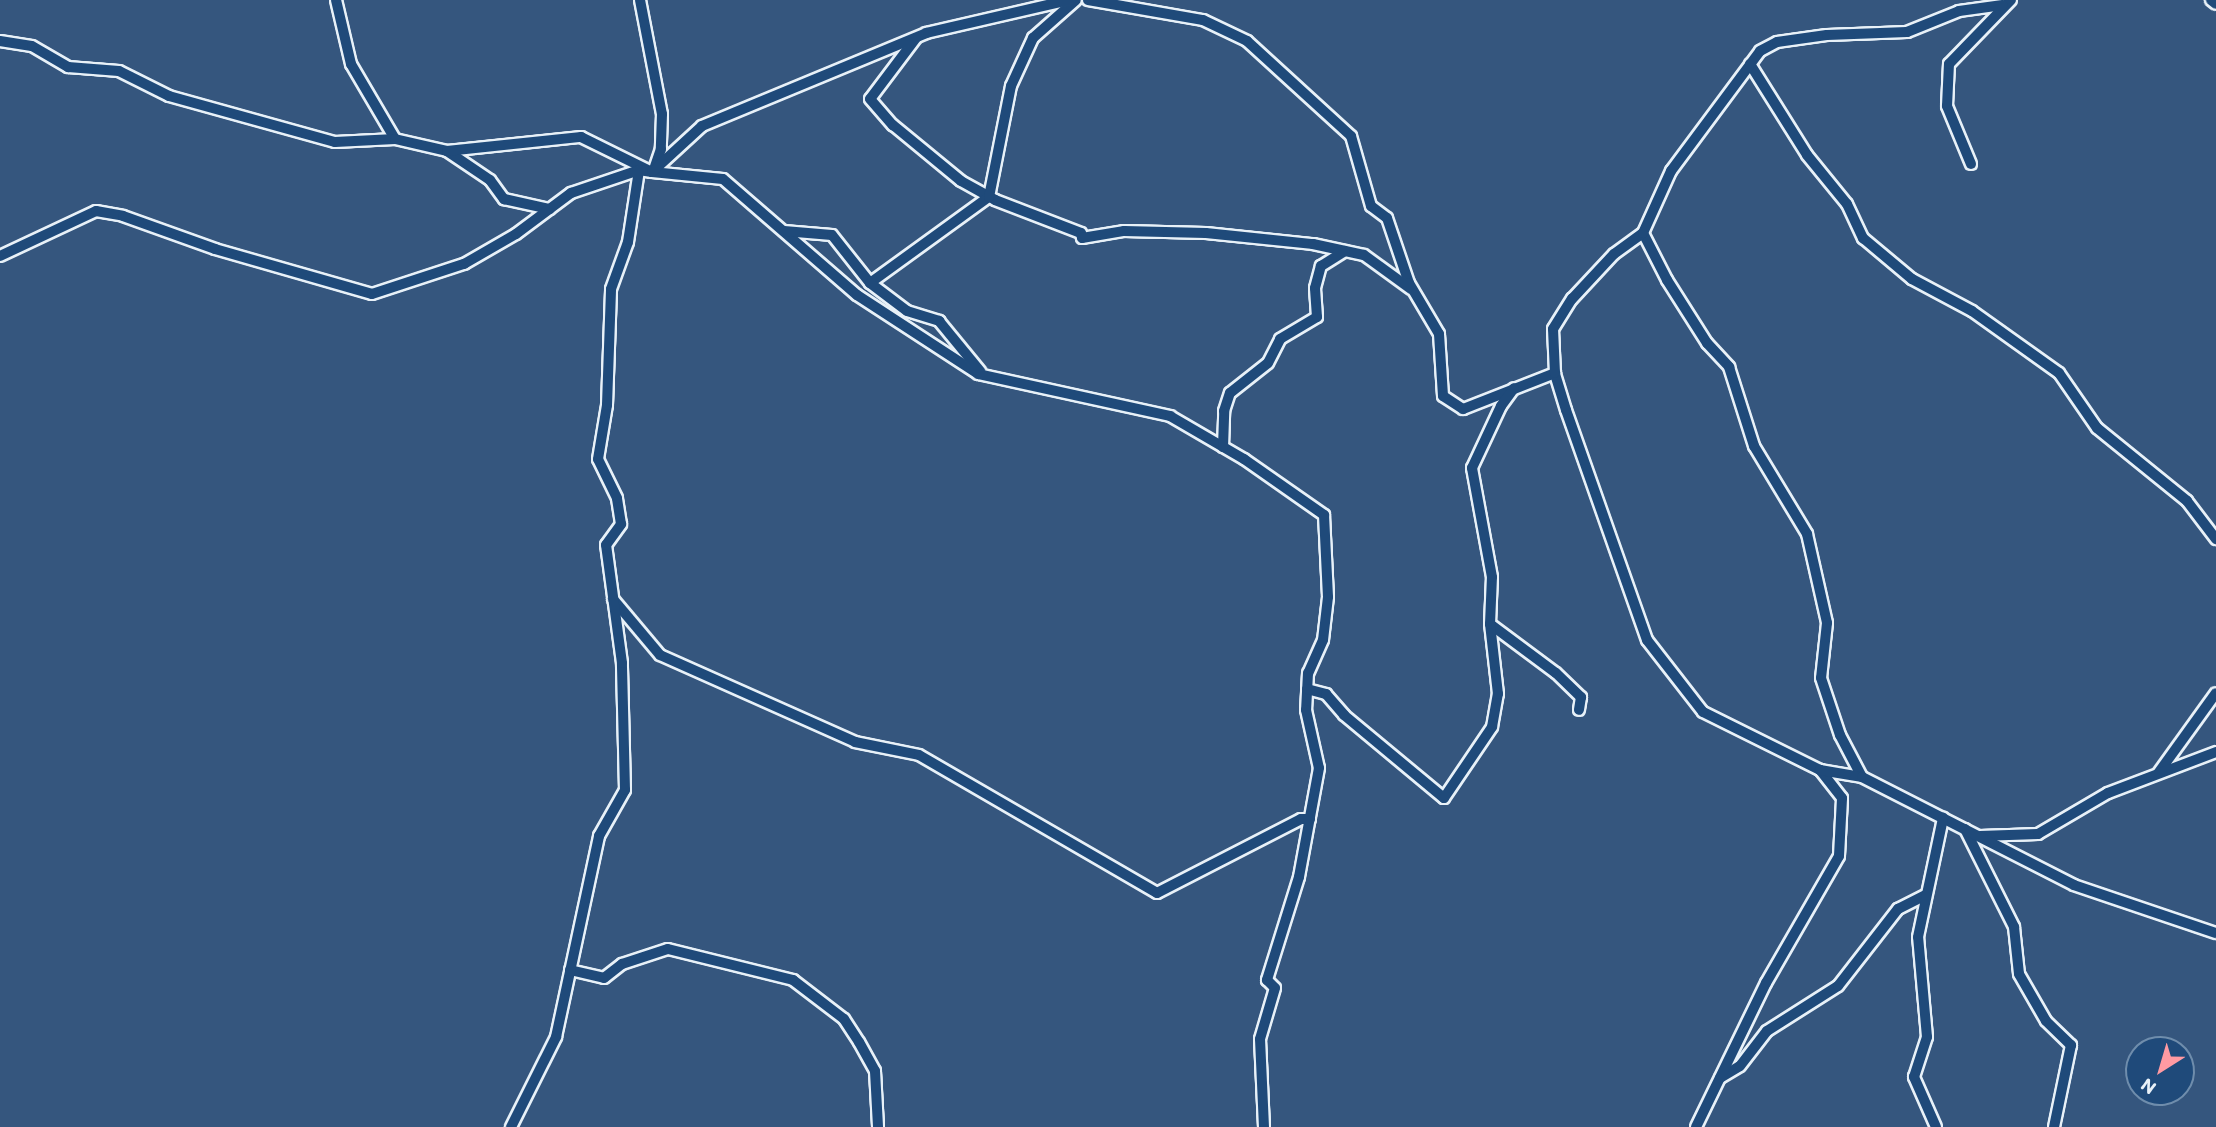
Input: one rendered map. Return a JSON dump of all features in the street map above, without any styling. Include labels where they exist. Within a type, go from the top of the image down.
[{"type":"street","points":[[336,0],[351,64],[395,139]]},
{"type":"street","points":[[640,0],[662,114],[661,149],[652,172]]},
{"type":"street","points":[[652,172],[702,126],[916,38],[1069,0]]},
{"type":"street","points":[[870,283],[989,197],[1012,86],[1033,38],[1076,0]]},
{"type":"street","points":[[1088,0],[1203,20],[1247,41],[1299,84],[1351,136],[1371,206],[1387,218],[1413,291],[1439,334],[1443,396],[1463,409],[1555,373]]},
{"type":"street","points":[[2211,0],[2216,4]]},
{"type":"street","points":[[2007,3],[1959,10],[1907,32],[1777,42],[1760,51],[1671,171],[1643,233],[1614,254],[1559,319],[1553,329],[1555,373],[1647,640],[1688,698],[1703,712],[1820,770],[1862,777],[2074,885],[2216,933]]},
{"type":"street","points":[[1971,164],[1947,106],[1949,64],[2007,3]]},
{"type":"street","points":[[916,38],[870,99],[893,125],[951,173],[989,197],[1081,233],[1082,238],[1124,231],[1206,233],[1364,255],[1413,291]]},
{"type":"street","points":[[0,41],[32,46],[68,67],[119,71],[169,96],[335,142],[395,139],[447,151],[581,137],[652,172]]},
{"type":"street","points":[[1750,64],[1807,155],[1847,204],[1863,238],[1912,279],[1972,311],[2059,373],[2097,428],[2187,501],[2216,539]]},
{"type":"street","points":[[447,151],[490,180],[503,199],[550,209]]},
{"type":"street","points":[[511,1127],[556,1037],[598,836],[625,790],[622,663],[609,595],[606,545],[621,524],[617,498],[598,459],[607,405],[611,289],[628,242],[639,170]]},
{"type":"street","points":[[0,256],[96,211],[123,216],[215,249],[372,293],[464,264],[571,193],[639,170],[723,179],[857,295],[982,374],[1170,416],[1223,447],[1324,515],[1328,597],[1323,640],[1308,673],[1306,710],[1320,768],[1299,877],[1267,980],[1275,988],[1260,1039],[1264,1127]]},
{"type":"street","points":[[784,231],[832,235],[870,283],[907,311],[939,321],[982,374]]},
{"type":"street","points":[[1643,233],[1707,343],[1729,368],[1754,446],[1807,534],[1827,623],[1821,678],[1840,735],[1862,777]]},
{"type":"street","points":[[1223,447],[1224,411],[1230,393],[1268,363],[1280,339],[1317,317],[1315,288],[1321,266],[1345,251]]},
{"type":"street","points":[[1307,689],[1326,694],[1343,715],[1444,798],[1492,727],[1497,694],[1490,625],[1492,577],[1472,468],[1501,406],[1514,388]]},
{"type":"street","points":[[609,595],[660,655],[855,742],[919,755],[1157,893],[1301,819],[1310,819]]},
{"type":"street","points":[[1490,625],[1556,673],[1581,697],[1579,710]]},
{"type":"street","points":[[2155,778],[2216,693]]},
{"type":"street","points":[[1978,836],[2038,834],[2108,793],[2137,780],[2155,778],[2175,764],[2216,752]]},
{"type":"street","points":[[1696,1127],[1766,983],[1839,856],[1842,798],[1820,770]]},
{"type":"street","points":[[1936,1127],[1914,1077],[1927,1037],[1918,937],[1943,818]]},
{"type":"street","points":[[1965,830],[2014,927],[2019,974],[2046,1021],[2071,1045],[2054,1127]]},
{"type":"street","points":[[1718,1079],[1740,1066],[1767,1031],[1838,986],[1898,909],[1926,895]]},
{"type":"street","points":[[570,970],[604,978],[622,964],[668,949],[793,980],[844,1019],[859,1042],[875,1071],[877,1127]]}]
